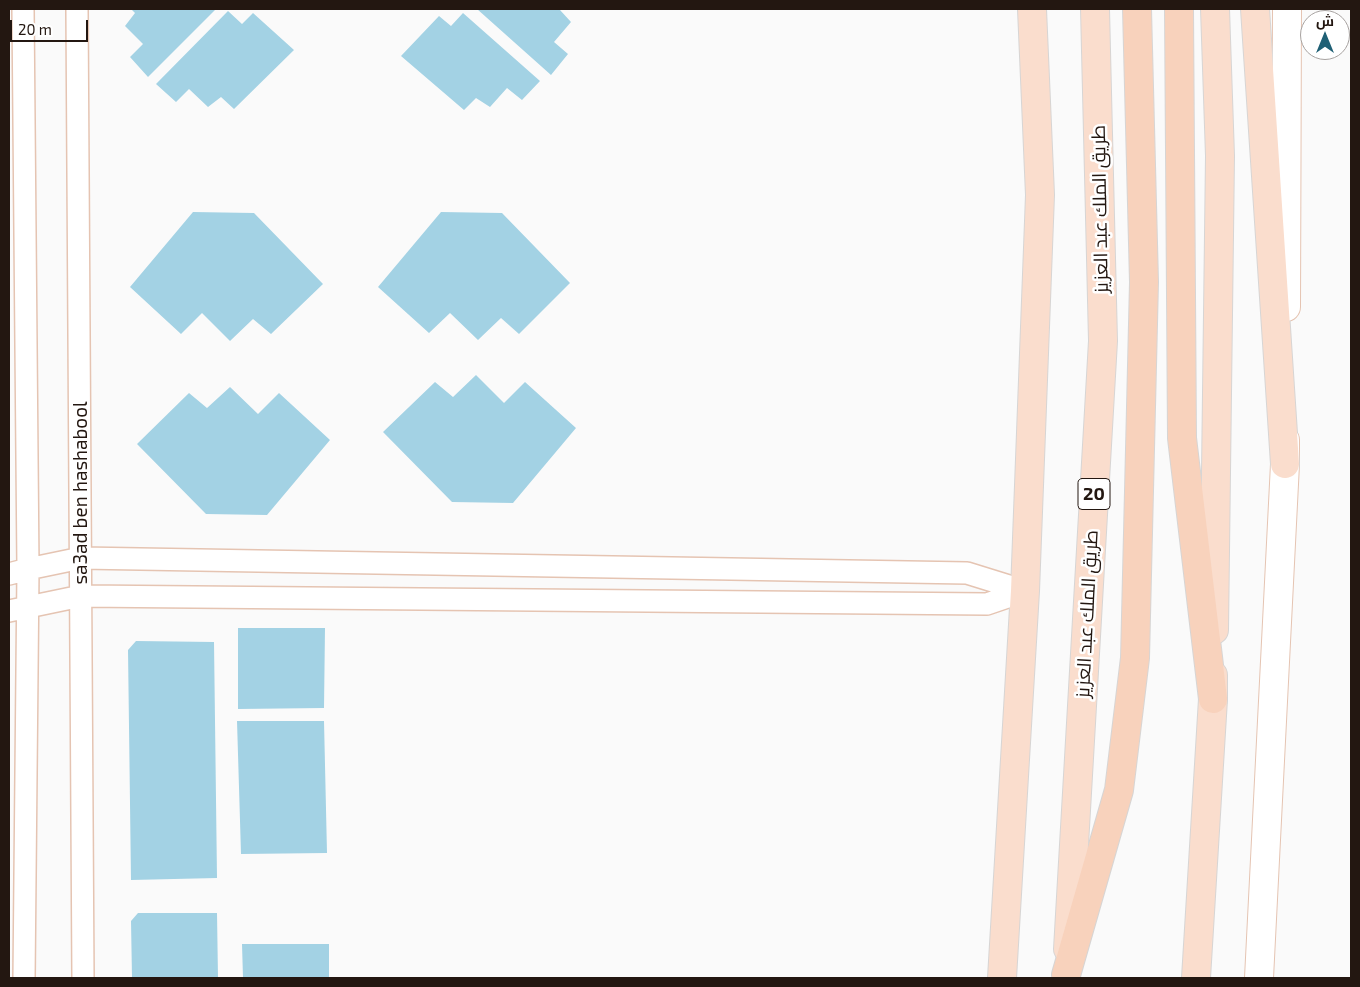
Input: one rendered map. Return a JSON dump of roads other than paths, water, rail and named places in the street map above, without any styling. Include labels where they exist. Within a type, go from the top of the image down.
[{"type":"highway","points":[[1066,977],[1118,790],[1134,658],[1144,282],[1138,9]]},
{"type":"highway","points":[[1179,9],[1182,438],[1213,698]]},
{"type":"main road","points":[[1002,978],[1025,591],[1040,195],[1032,9]]},
{"type":"main road","name":"طريق الملك عبد العزيز","points":[[1066,977],[1103,341],[1095,9]]},
{"type":"main road","points":[[1196,978],[1213,698],[1220,156],[1215,9]]},
{"type":"main road","points":[[1255,9],[1285,464]]},
{"type":"main road","points":[[1259,978],[1285,464],[1287,9]]},
{"type":"street","points":[[23,9],[16,101],[16,171],[18,609],[24,978]]},
{"type":"street","name":"sa3ad ben hashabool","points":[[77,9],[83,978]]},
{"type":"street","points":[[18,571],[81,558],[967,573],[1025,591]]},
{"type":"street","points":[[18,609],[81,596],[987,604],[1025,591]]}]
